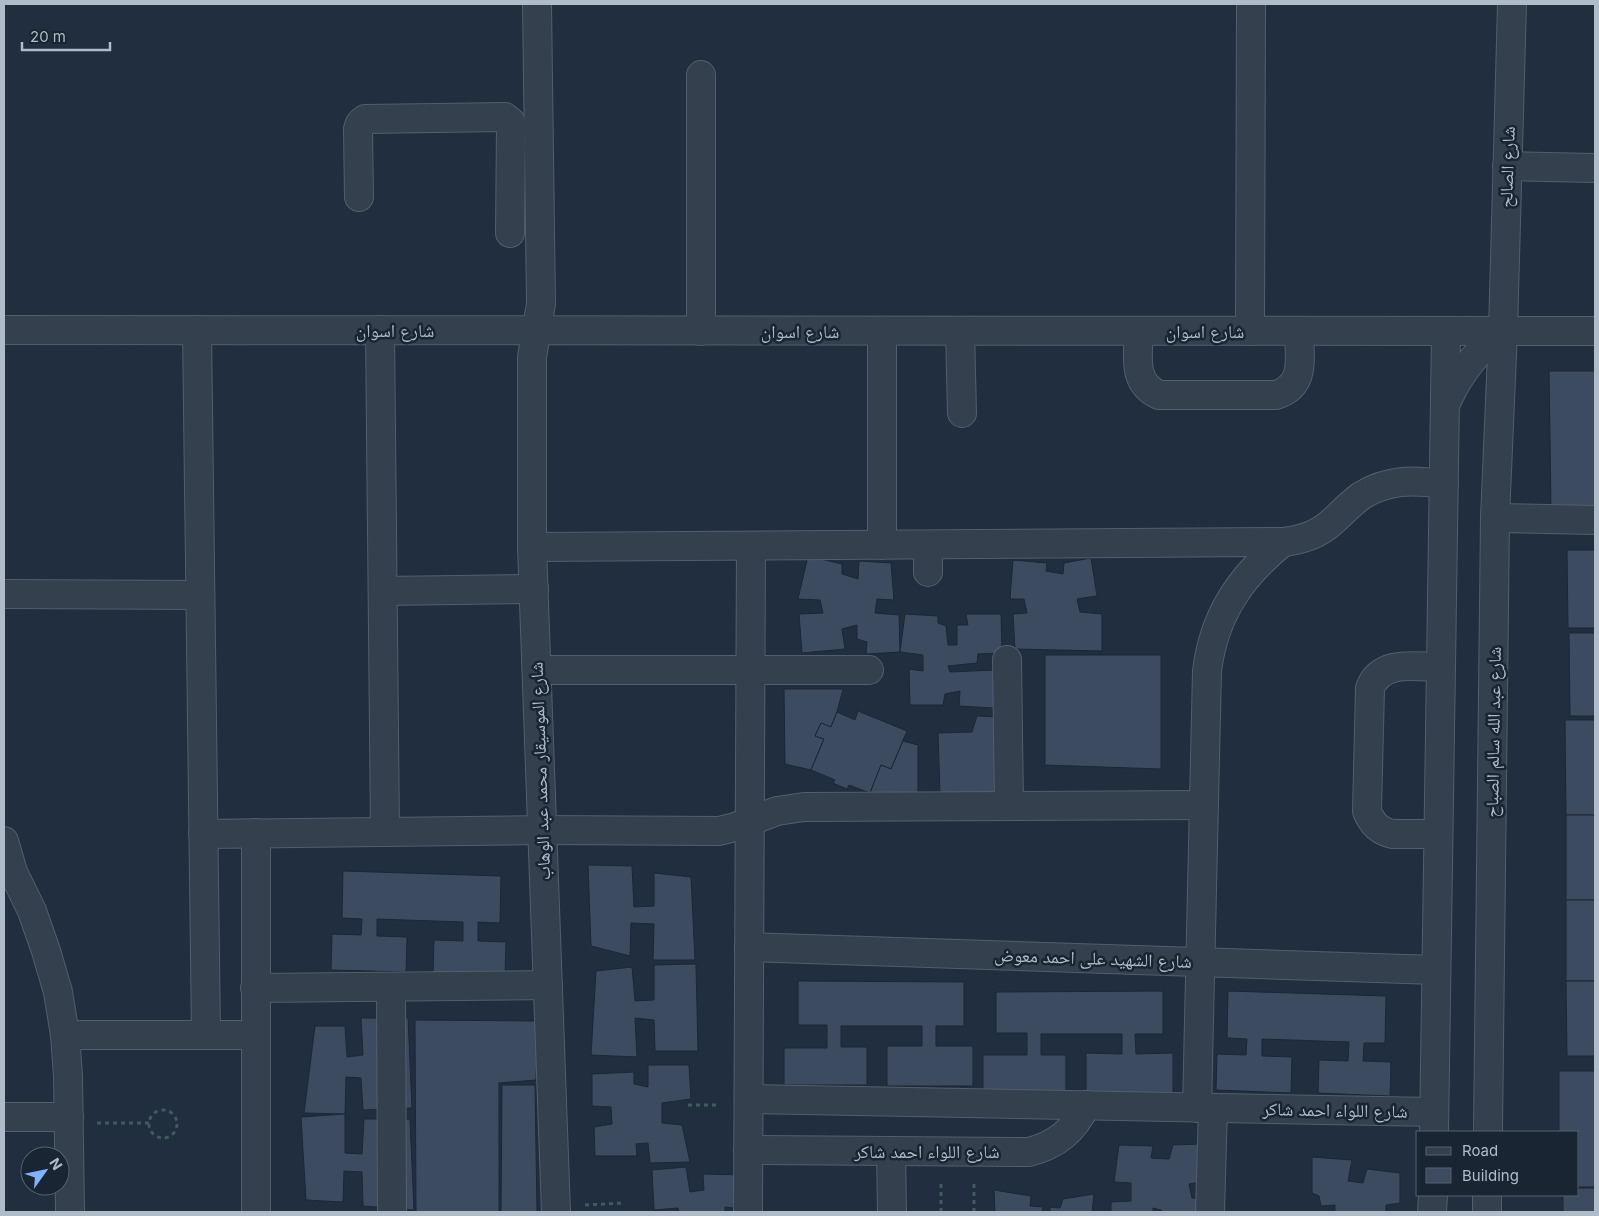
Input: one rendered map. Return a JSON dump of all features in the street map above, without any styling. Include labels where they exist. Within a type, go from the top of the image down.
[{"type":"street","name":"شارع الموسيقار محمد عبد الوهاب","points":[[537,4],[541,304],[532,357],[532,547],[556,1209]]},
{"type":"street","points":[[1250,331],[1251,4]]},
{"type":"street","name":"شارع الصالح","points":[[1503,331],[1512,4]]},
{"type":"street","points":[[701,75],[701,331]]},
{"type":"street","points":[[359,197],[358,124],[361,121],[365,119],[501,116],[508,120],[511,126],[510,233]]},
{"type":"street","points":[[1508,166],[1595,168]]},
{"type":"street","points":[[511,196],[540,195]]},
{"type":"street","name":"شارع اسوان","points":[[4,330],[1595,332]]},
{"type":"street","points":[[197,330],[206,1035]]},
{"type":"street","points":[[380,330],[385,832]]},
{"type":"street","points":[[882,331],[882,545]]},
{"type":"street","points":[[960,331],[962,413]]},
{"type":"street","points":[[1139,331],[1139,375],[1146,388],[1158,395],[1276,395],[1283,392],[1295,383],[1300,369],[1299,331]]},
{"type":"street","points":[[1445,406],[1454,385],[1466,366],[1481,349],[1503,331]]},
{"type":"street","name":"شارع عبد الله سالم الصباح","points":[[1488,1131],[1495,518],[1503,331]]},
{"type":"street","points":[[1434,1122],[1446,332]]},
{"type":"street","points":[[532,547],[1283,542],[1305,539],[1315,535],[1333,522],[1350,504],[1381,487],[1401,482],[1416,481],[1444,484]]},
{"type":"street","points":[[1495,518],[1595,520]]},
{"type":"street","points":[[1210,1212],[1201,962],[1207,671],[1215,633],[1231,598],[1242,582],[1261,561],[1283,542]]},
{"type":"street","points":[[928,545],[928,572]]},
{"type":"street","points":[[748,1212],[751,546]]},
{"type":"street","points":[[384,590],[534,589]]},
{"type":"street","points":[[4,594],[200,595]]},
{"type":"street","points":[[1007,660],[1009,806]]},
{"type":"street","points":[[1438,834],[1393,834],[1374,824],[1370,818],[1368,801],[1370,688],[1373,681],[1382,671],[1389,668],[1441,667]]},
{"type":"street","points":[[537,670],[869,670]]},
{"type":"street","points":[[203,834],[542,830],[719,831],[777,811],[804,807],[1204,805]]},
{"type":"street","points":[[256,833],[256,1212]]},
{"type":"street","points":[[4,841],[9,872],[32,911],[58,992],[65,1035],[68,1076],[70,1212]]},
{"type":"street","name":"شارع الشهيد على احمد معوض","points":[[749,947],[1436,970]]},
{"type":"street","points":[[255,988],[548,985]]},
{"type":"street","points":[[391,987],[392,1212]]},
{"type":"street","points":[[65,1035],[255,1035]]},
{"type":"street","name":"شارع اللواء احمد شاكر","points":[[749,1099],[1205,1108],[1434,1122]]},
{"type":"street","name":"شارع اللواء احمد شاكر","points":[[748,1150],[1029,1152],[1042,1148],[1064,1136],[1080,1117],[1086,1106]]},
{"type":"street","points":[[4,1117],[69,1120]]},
{"type":"street","points":[[892,1151],[892,1212]]},
{"type":"street","points":[[1432,1212],[1433,1196]]},
{"type":"street","points":[[1487,1196],[1487,1212]]},
{"type":"path","points":[[170,1111],[175,1116],[177,1129],[173,1135],[167,1138],[160,1138],[150,1130],[149,1123],[151,1116],[156,1112],[170,1111]]},
{"type":"path","points":[[69,1120],[149,1123]]},
{"type":"path","points":[[556,1209],[624,1204]]},
{"type":"building","points":[[1549,371],[1595,371],[1595,509],[1551,510]]},
{"type":"building","points":[[1567,550],[1595,550],[1595,628],[1568,628]]},
{"type":"building","points":[[808,556],[842,564],[842,574],[858,579],[859,561],[891,563],[894,600],[877,599],[875,613],[899,615],[900,652],[866,654],[867,642],[857,639],[857,625],[842,629],[845,649],[802,653],[799,614],[823,613],[820,600],[798,599]]},
{"type":"building","points":[[1091,558],[1097,596],[1077,599],[1080,612],[1102,614],[1102,651],[1015,649],[1013,614],[1027,613],[1024,599],[1010,599],[1013,560],[1047,563],[1046,571],[1063,574],[1064,563]]},
{"type":"building","points":[[905,614],[938,616],[938,623],[946,626],[948,645],[957,645],[957,625],[968,625],[966,614],[1001,614],[1002,653],[978,654],[977,663],[948,666],[950,672],[994,670],[994,708],[959,706],[960,691],[945,694],[943,705],[910,705],[909,669],[923,671],[923,655],[900,652]]},
{"type":"building","points":[[1569,633],[1595,633],[1595,716],[1570,716]]},
{"type":"building","points":[[1045,655],[1161,655],[1161,769],[1045,765]]},
{"type":"building","points":[[784,689],[843,689],[831,727],[821,723],[815,736],[824,739],[811,770],[785,764]]},
{"type":"building","points":[[858,711],[907,731],[891,769],[881,765],[870,793],[849,785],[847,789],[833,783],[835,780],[811,770],[824,739],[815,736],[821,723],[831,727],[837,712],[855,720]]},
{"type":"building","points":[[977,716],[1013,718],[1001,797],[940,794],[938,733],[972,732]]},
{"type":"building","points":[[1565,720],[1595,720],[1595,815],[1566,815]]},
{"type":"building","points":[[903,741],[918,745],[918,794],[870,793],[881,765],[891,769]]},
{"type":"building","points":[[1566,815],[1595,815],[1595,900],[1566,900]]},
{"type":"building","points":[[588,865],[632,866],[634,907],[654,906],[654,873],[691,877],[695,960],[653,960],[654,924],[631,923],[630,956],[591,946]]},
{"type":"building","points":[[343,871],[501,876],[500,923],[478,922],[478,941],[506,942],[505,975],[433,973],[434,940],[463,941],[463,922],[377,919],[377,936],[407,937],[406,972],[331,970],[332,934],[361,935],[362,919],[342,918]]},
{"type":"building","points":[[1566,900],[1595,900],[1595,981],[1566,981]]},
{"type":"building","points":[[696,964],[698,1051],[655,1051],[654,1020],[635,1018],[637,1057],[591,1055],[596,971],[632,967],[635,1001],[654,1000],[654,965]]},
{"type":"building","points":[[798,981],[964,982],[964,1026],[936,1026],[936,1046],[973,1046],[973,1086],[887,1086],[887,1046],[922,1046],[922,1026],[841,1026],[841,1047],[867,1047],[867,1085],[784,1085],[784,1048],[827,1048],[827,1025],[798,1025]]},
{"type":"building","points":[[1566,981],[1595,981],[1595,1056],[1567,1056]]},
{"type":"building","points":[[1163,991],[1163,1034],[1135,1034],[1136,1054],[1173,1053],[1173,1094],[1086,1094],[1086,1053],[1122,1054],[1122,1034],[1041,1034],[1041,1055],[1066,1055],[1066,1093],[983,1093],[983,1055],[1027,1055],[1027,1033],[996,1033],[996,992]]},
{"type":"building","points":[[1228,991],[1386,996],[1385,1043],[1364,1043],[1363,1061],[1391,1062],[1390,1096],[1318,1093],[1319,1060],[1348,1061],[1349,1042],[1262,1039],[1262,1056],[1292,1057],[1291,1093],[1216,1090],[1217,1054],[1246,1055],[1247,1039],[1227,1038]]},
{"type":"building","points":[[361,1018],[408,1018],[412,1108],[363,1110],[361,1078],[346,1077],[345,1114],[304,1113],[315,1026],[345,1026],[347,1057],[363,1055]]},
{"type":"building","points":[[415,1020],[538,1021],[536,1080],[499,1083],[499,1212],[416,1212]]},
{"type":"building","points":[[648,1065],[689,1065],[691,1099],[662,1103],[662,1123],[682,1125],[690,1162],[650,1163],[648,1143],[636,1144],[637,1156],[595,1156],[594,1127],[612,1124],[611,1107],[592,1106],[592,1074],[634,1072],[634,1084],[648,1087]]},
{"type":"building","points":[[1559,1071],[1595,1071],[1595,1187],[1579,1187],[1579,1131],[1559,1131]]},
{"type":"building","points":[[502,1085],[535,1085],[537,1212],[501,1212]]},
{"type":"building","points":[[345,1114],[345,1153],[362,1154],[364,1119],[410,1119],[414,1210],[363,1206],[362,1172],[344,1171],[343,1202],[306,1200],[301,1117]]},
{"type":"building","points":[[1200,1144],[1201,1182],[1189,1184],[1192,1198],[1204,1200],[1204,1212],[1162,1212],[1153,1208],[1153,1212],[1111,1212],[1111,1202],[1131,1201],[1131,1183],[1114,1182],[1119,1145],[1153,1146],[1151,1158],[1169,1159],[1173,1145]]},
{"type":"building","points":[[1312,1157],[1352,1160],[1348,1181],[1363,1183],[1367,1169],[1400,1173],[1400,1203],[1386,1205],[1386,1212],[1335,1212],[1335,1205],[1321,1206],[1319,1196],[1312,1193]]},
{"type":"building","points":[[686,1167],[690,1192],[704,1190],[703,1174],[742,1175],[743,1209],[725,1207],[725,1212],[679,1212],[678,1208],[654,1210],[652,1170]]},
{"type":"building","points":[[1579,1188],[1595,1188],[1595,1212],[1563,1212],[1563,1196],[1579,1196]]},
{"type":"building","points":[[994,1190],[1031,1196],[1030,1206],[1043,1207],[1042,1212],[995,1212]]},
{"type":"building","points":[[1094,1194],[1092,1212],[1050,1212],[1050,1207],[1060,1208],[1063,1199]]}]
